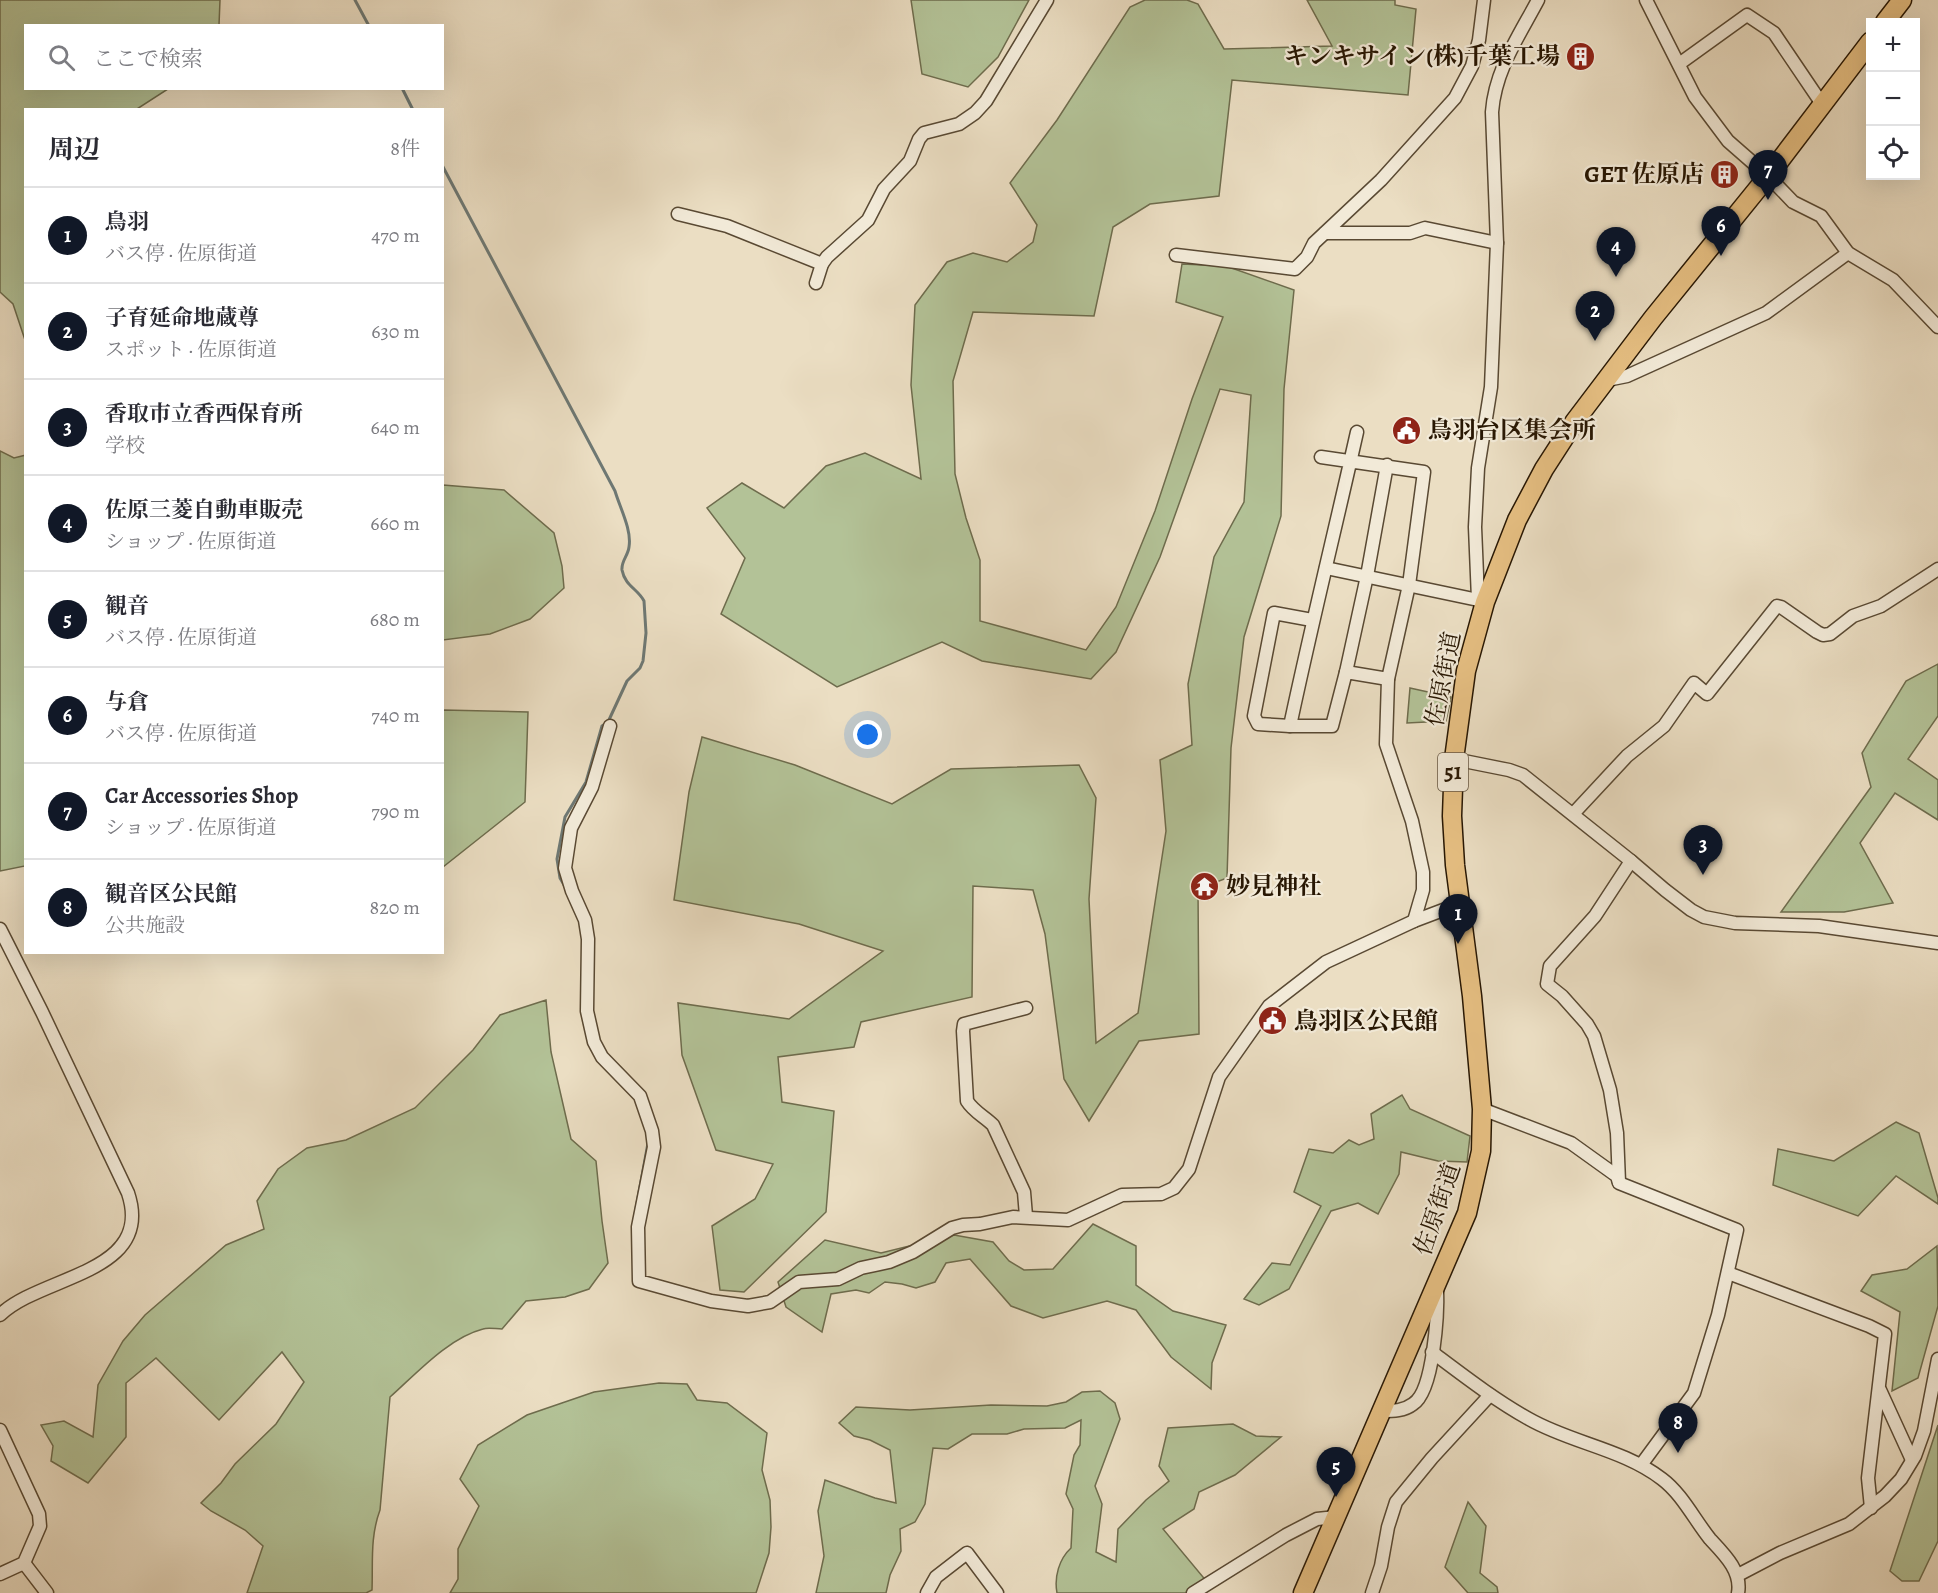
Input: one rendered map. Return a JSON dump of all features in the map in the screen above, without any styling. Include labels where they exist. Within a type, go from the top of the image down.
[{"type":"highway","points":[[1888,18],[1902,0]]},
{"type":"highway","name":"佐原街道","points":[[1303,1593],[1467,1213],[1481,1151],[1482,1109],[1473,1007],[1459,904],[1452,816],[1454,759],[1466,672],[1481,600],[1517,520],[1544,469],[1575,421],[1653,318],[1768,176],[1866,47]]},
{"type":"street","points":[[816,283],[822,264],[868,220],[884,189],[910,161],[924,133],[959,124],[975,113],[986,101],[1047,0]]},
{"type":"street","points":[[1176,255],[1295,269],[1307,257],[1314,243],[1381,180],[1455,98],[1472,66],[1477,49],[1484,0]]},
{"type":"street","points":[[1326,568],[1481,600],[1475,527],[1478,468],[1491,387],[1497,243],[1493,96],[1506,58],[1538,0]]},
{"type":"street","points":[[1646,0],[1695,98],[1728,141],[1768,176],[1793,202],[1821,216],[1848,253],[1893,280],[1938,327]]},
{"type":"street","points":[[1679,64],[1747,15],[1774,33],[1822,104]]},
{"type":"street","points":[[678,214],[727,226],[822,264]]},
{"type":"street","points":[[1325,233],[1410,233],[1425,228],[1497,243]]},
{"type":"street","points":[[1607,380],[1627,376],[1766,313],[1848,253]]},
{"type":"street","points":[[1290,726],[1312,620],[1357,432]]},
{"type":"street","points":[[1321,457],[1424,472],[1409,585],[1388,679],[1386,744],[1412,821],[1423,872],[1423,890],[1414,921]]},
{"type":"street","points":[[1312,620],[1274,613],[1254,716],[1258,724],[1332,726],[1367,576],[1387,465]]},
{"type":"street","points":[[1573,814],[1627,756],[1664,726],[1694,683],[1707,694],[1777,606],[1817,632],[1823,635],[1830,634],[1853,616],[1881,606],[1938,569]]},
{"type":"street","points":[[1346,672],[1388,679]]},
{"type":"street","points":[[610,726],[592,788],[571,828],[565,868],[585,920],[588,939],[587,1011],[594,1042],[602,1057],[640,1096],[654,1138],[638,1227],[639,1281],[711,1301],[748,1306],[770,1302],[798,1282],[838,1279],[861,1268],[897,1259],[952,1228],[1012,1216],[1068,1220],[1122,1195],[1161,1194],[1174,1188],[1189,1169],[1219,1077],[1269,1006],[1326,962],[1414,921],[1459,904]]},
{"type":"street","points":[[1454,759],[1523,775],[1665,890],[1704,917],[1735,923],[1819,926],[1938,943]]},
{"type":"street","points":[[1619,1183],[1617,1132],[1610,1090],[1594,1036],[1587,1024],[1562,996],[1547,984],[1550,966],[1594,916],[1631,861]]},
{"type":"street","points":[[0,929],[128,1193],[133,1220],[127,1240],[113,1256],[20,1301],[0,1315]]},
{"type":"street","points":[[1026,1008],[964,1024],[963,1031],[967,1101],[973,1110],[986,1117],[993,1125],[1024,1192],[1026,1216]]},
{"type":"street","points":[[1482,1109],[1571,1143],[1617,1176],[1619,1183]]},
{"type":"street","points":[[1619,1183],[1737,1230],[1708,1352],[1694,1393],[1641,1465]]},
{"type":"street","points":[[1728,1273],[1885,1334],[1868,1478],[1870,1508]]},
{"type":"street","points":[[1382,1411],[1397,1411],[1415,1404],[1425,1388],[1438,1314],[1437,1284]]},
{"type":"street","points":[[1432,1352],[1490,1395],[1555,1434],[1641,1465],[1674,1489],[1696,1522],[1738,1575],[1738,1593]]},
{"type":"street","points":[[1738,1575],[1780,1553],[1849,1524],[1901,1479],[1924,1431],[1938,1359]]},
{"type":"street","points":[[1880,1390],[1912,1460]]},
{"type":"street","points":[[1372,1593],[1382,1566],[1388,1527],[1396,1502],[1432,1458],[1490,1395]]},
{"type":"street","points":[[0,1430],[39,1514],[40,1526],[24,1563],[0,1574]]},
{"type":"street","points":[[1194,1593],[1286,1535],[1317,1519],[1336,1517]]},
{"type":"street","points":[[927,1593],[936,1577],[967,1553],[997,1593]]},
{"type":"street","points":[[24,1563],[47,1593]]},
{"type":"green space","points":[[0,0],[220,0],[219,24],[24,24],[24,90],[166,90],[139,108],[24,108],[24,337],[13,304],[0,292]]},
{"type":"green space","points":[[911,0],[1029,0],[998,57],[968,87],[922,74]]},
{"type":"green space","points":[[1145,0],[1187,0],[1198,4],[1224,49],[1332,46],[1307,0],[1395,0],[1395,5],[1416,9],[1408,95],[1232,80],[1219,196],[1150,204],[1113,227],[1094,316],[973,312],[953,381],[955,474],[980,560],[980,621],[1086,650],[1116,607],[1155,511],[1192,399],[1223,317],[1176,302],[1182,264],[1226,266],[1294,290],[1284,389],[1281,516],[1244,637],[1231,748],[1227,878],[1198,889],[1199,1034],[1139,1041],[1089,1121],[1064,1079],[1045,934],[1033,890],[973,886],[972,997],[861,1022],[854,1047],[778,1057],[782,1102],[834,1111],[826,1212],[744,1292],[720,1290],[712,1226],[755,1199],[773,1164],[716,1150],[682,1055],[678,1003],[789,1019],[883,951],[799,924],[674,900],[689,792],[702,737],[795,765],[892,804],[951,769],[1079,765],[1096,798],[1089,899],[1096,1043],[1138,1013],[1166,831],[1160,760],[1192,745],[1188,684],[1214,557],[1244,502],[1251,395],[1220,389],[1160,557],[1116,652],[1091,679],[982,661],[942,642],[837,687],[721,614],[745,558],[707,508],[742,483],[784,508],[826,466],[865,453],[921,479],[911,385],[915,305],[947,262],[973,253],[1007,262],[1033,242],[1037,225],[1010,183],[1057,120],[1130,7]]},
{"type":"green space","points":[[0,451],[14,458],[24,456],[24,866],[0,871]]},
{"type":"green space","points":[[444,485],[504,490],[554,533],[562,566],[564,588],[530,619],[490,634],[444,640]]},
{"type":"green space","points":[[1938,664],[1938,716],[1908,759],[1938,780],[1938,820],[1895,793],[1860,843],[1893,903],[1844,912],[1781,912],[1871,787],[1862,753],[1906,681]]},
{"type":"green space","points":[[1410,688],[1451,697],[1446,721],[1407,723]]},
{"type":"green space","points":[[444,710],[528,712],[525,802],[444,866]]},
{"type":"green space","points":[[546,1000],[551,1052],[571,1139],[596,1161],[608,1263],[589,1289],[565,1297],[526,1301],[502,1329],[485,1328],[457,1340],[433,1358],[390,1397],[380,1510],[373,1540],[372,1590],[366,1593],[247,1593],[263,1546],[245,1530],[201,1503],[221,1483],[235,1464],[276,1424],[304,1382],[282,1352],[219,1420],[156,1358],[126,1383],[126,1437],[88,1483],[51,1461],[53,1446],[41,1425],[64,1421],[93,1437],[98,1385],[123,1341],[145,1315],[226,1245],[264,1229],[257,1201],[278,1169],[307,1148],[346,1140],[415,1108],[473,1050],[500,1015]]},
{"type":"green space","points":[[1402,1095],[1410,1109],[1470,1136],[1467,1162],[1438,1161],[1401,1152],[1399,1174],[1378,1214],[1358,1203],[1331,1211],[1289,1289],[1259,1305],[1244,1299],[1272,1263],[1290,1265],[1321,1206],[1294,1192],[1309,1149],[1333,1153],[1349,1140],[1359,1145],[1374,1139],[1371,1114]]},
{"type":"green space","points":[[1896,1122],[1919,1133],[1938,1204],[1896,1176],[1858,1216],[1773,1185],[1778,1149],[1834,1161]]},
{"type":"green space","points":[[1093,1224],[1136,1246],[1136,1285],[1173,1311],[1226,1325],[1212,1363],[1211,1389],[1171,1357],[1136,1310],[1107,1301],[1043,1318],[1011,1306],[970,1259],[946,1263],[935,1282],[916,1288],[885,1282],[869,1293],[856,1290],[831,1294],[822,1332],[786,1307],[778,1282],[825,1240],[881,1253],[954,1235],[993,1242],[1009,1261],[1024,1270],[1053,1269]]},
{"type":"green space","points":[[1937,1246],[1938,1306],[1918,1378],[1892,1391],[1900,1312],[1861,1291],[1872,1275],[1907,1269]]},
{"type":"green space","points":[[659,1383],[687,1384],[697,1400],[727,1403],[767,1433],[762,1470],[770,1500],[771,1527],[769,1553],[756,1593],[450,1593],[458,1579],[458,1549],[479,1506],[460,1479],[478,1445],[527,1415],[594,1392]]},
{"type":"green space","points":[[1100,1391],[1115,1403],[1120,1419],[1095,1486],[1102,1504],[1096,1552],[1116,1562],[1118,1529],[1146,1500],[1169,1481],[1159,1466],[1168,1428],[1233,1424],[1256,1436],[1281,1437],[1235,1475],[1199,1492],[1194,1509],[1163,1529],[1208,1583],[1193,1593],[1057,1593],[1058,1569],[1063,1557],[1071,1548],[1073,1509],[1066,1494],[1074,1455],[1080,1445],[1081,1420],[1065,1428],[1024,1429],[1007,1434],[972,1434],[948,1449],[933,1448],[925,1504],[915,1522],[900,1529],[901,1551],[890,1575],[886,1593],[816,1593],[824,1556],[818,1511],[825,1480],[896,1503],[890,1450],[870,1440],[854,1436],[839,1423],[856,1407],[910,1410],[991,1405],[1047,1406],[1066,1402],[1082,1392]]},
{"type":"green space","points":[[1938,1425],[1938,1541],[1919,1581],[1902,1581],[1890,1571]]},
{"type":"green space","points":[[1468,1502],[1486,1526],[1480,1573],[1497,1587],[1498,1593],[1468,1593],[1445,1567]]},
{"type":"waterway","points":[[355,0],[368,24]]},
{"type":"waterway","points":[[403,90],[412,108]]},
{"type":"waterway","points":[[444,169],[615,491],[627,526],[629,540],[622,570],[626,580],[644,601],[646,633],[643,661],[640,668],[627,681],[608,722],[602,726],[586,782],[565,817],[557,859],[560,878],[567,890]]},
{"type":"waterway","points":[[633,1225],[648,1143]]},
{"type":"place","name":"キンキサイン(株)千葉工場","points":[[1581,56]]},
{"type":"place","name":"GET 佐原店","points":[[1725,174]]},
{"type":"place","name":"Car Accessories Shop","points":[[1768,200]]},
{"type":"place","name":"与倉","points":[[1721,256]]},
{"type":"place","name":"佐原三菱自動車販売","points":[[1616,277]]},
{"type":"place","name":"子育延命地蔵尊","points":[[1595,341]]},
{"type":"place","name":"鳥羽台区集会所","points":[[1407,430]]},
{"type":"place","name":"香取市立香西保育所","points":[[1703,875]]},
{"type":"place","name":"妙見神社","points":[[1205,886]]},
{"type":"place","name":"鳥羽","points":[[1458,944]]},
{"type":"place","name":"鳥羽区公民館","points":[[1273,1021]]},
{"type":"place","name":"観音区公民館","points":[[1678,1453]]},
{"type":"place","name":"観音","points":[[1336,1497]]}]
